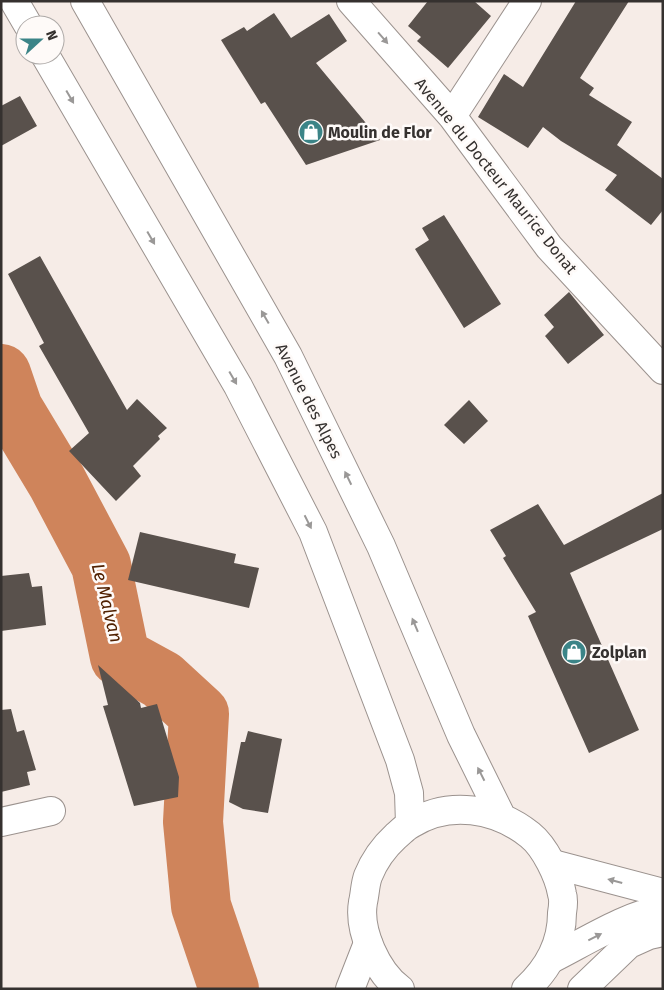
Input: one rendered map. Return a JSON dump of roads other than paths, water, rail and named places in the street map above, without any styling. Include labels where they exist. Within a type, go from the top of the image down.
[{"type":"main road","points":[[14,1],[22,15]]},
{"type":"main road","name":"Avenue des Alpes","points":[[85,1],[288,356],[382,546],[461,735],[502,818]]},
{"type":"main road","name":"Avenue du Docteur Maurice Donat","points":[[351,1],[452,116],[549,247],[663,370]]},
{"type":"main road","points":[[452,116],[527,1]]},
{"type":"main road","points":[[51,65],[238,386],[313,532],[400,760],[409,793],[410,824]]},
{"type":"main road","points":[[400,989],[394,985],[379,965],[368,943],[362,910],[368,876],[384,847],[410,824],[432,814],[456,810],[480,811],[502,818],[532,836],[552,864],[563,895],[562,928],[551,959],[539,978],[526,989]]},
{"type":"main road","points":[[1,822],[51,811]]},
{"type":"main road","points":[[552,864],[663,893]]},
{"type":"main road","points":[[551,959],[652,910],[663,909]]},
{"type":"main road","points":[[582,989],[629,944],[648,935],[663,932]]},
{"type":"main road","points":[[350,989],[368,943]]},
{"type":"waterway","name":"Le Malvan","points":[[1,374],[13,409],[57,482],[101,565],[120,657],[162,680],[199,714],[193,822],[201,906],[229,989]]},
{"type":"place","name":"Moulin de Flor","points":[[311,132]]},
{"type":"place","name":"Zolplan","points":[[574,652]]}]
